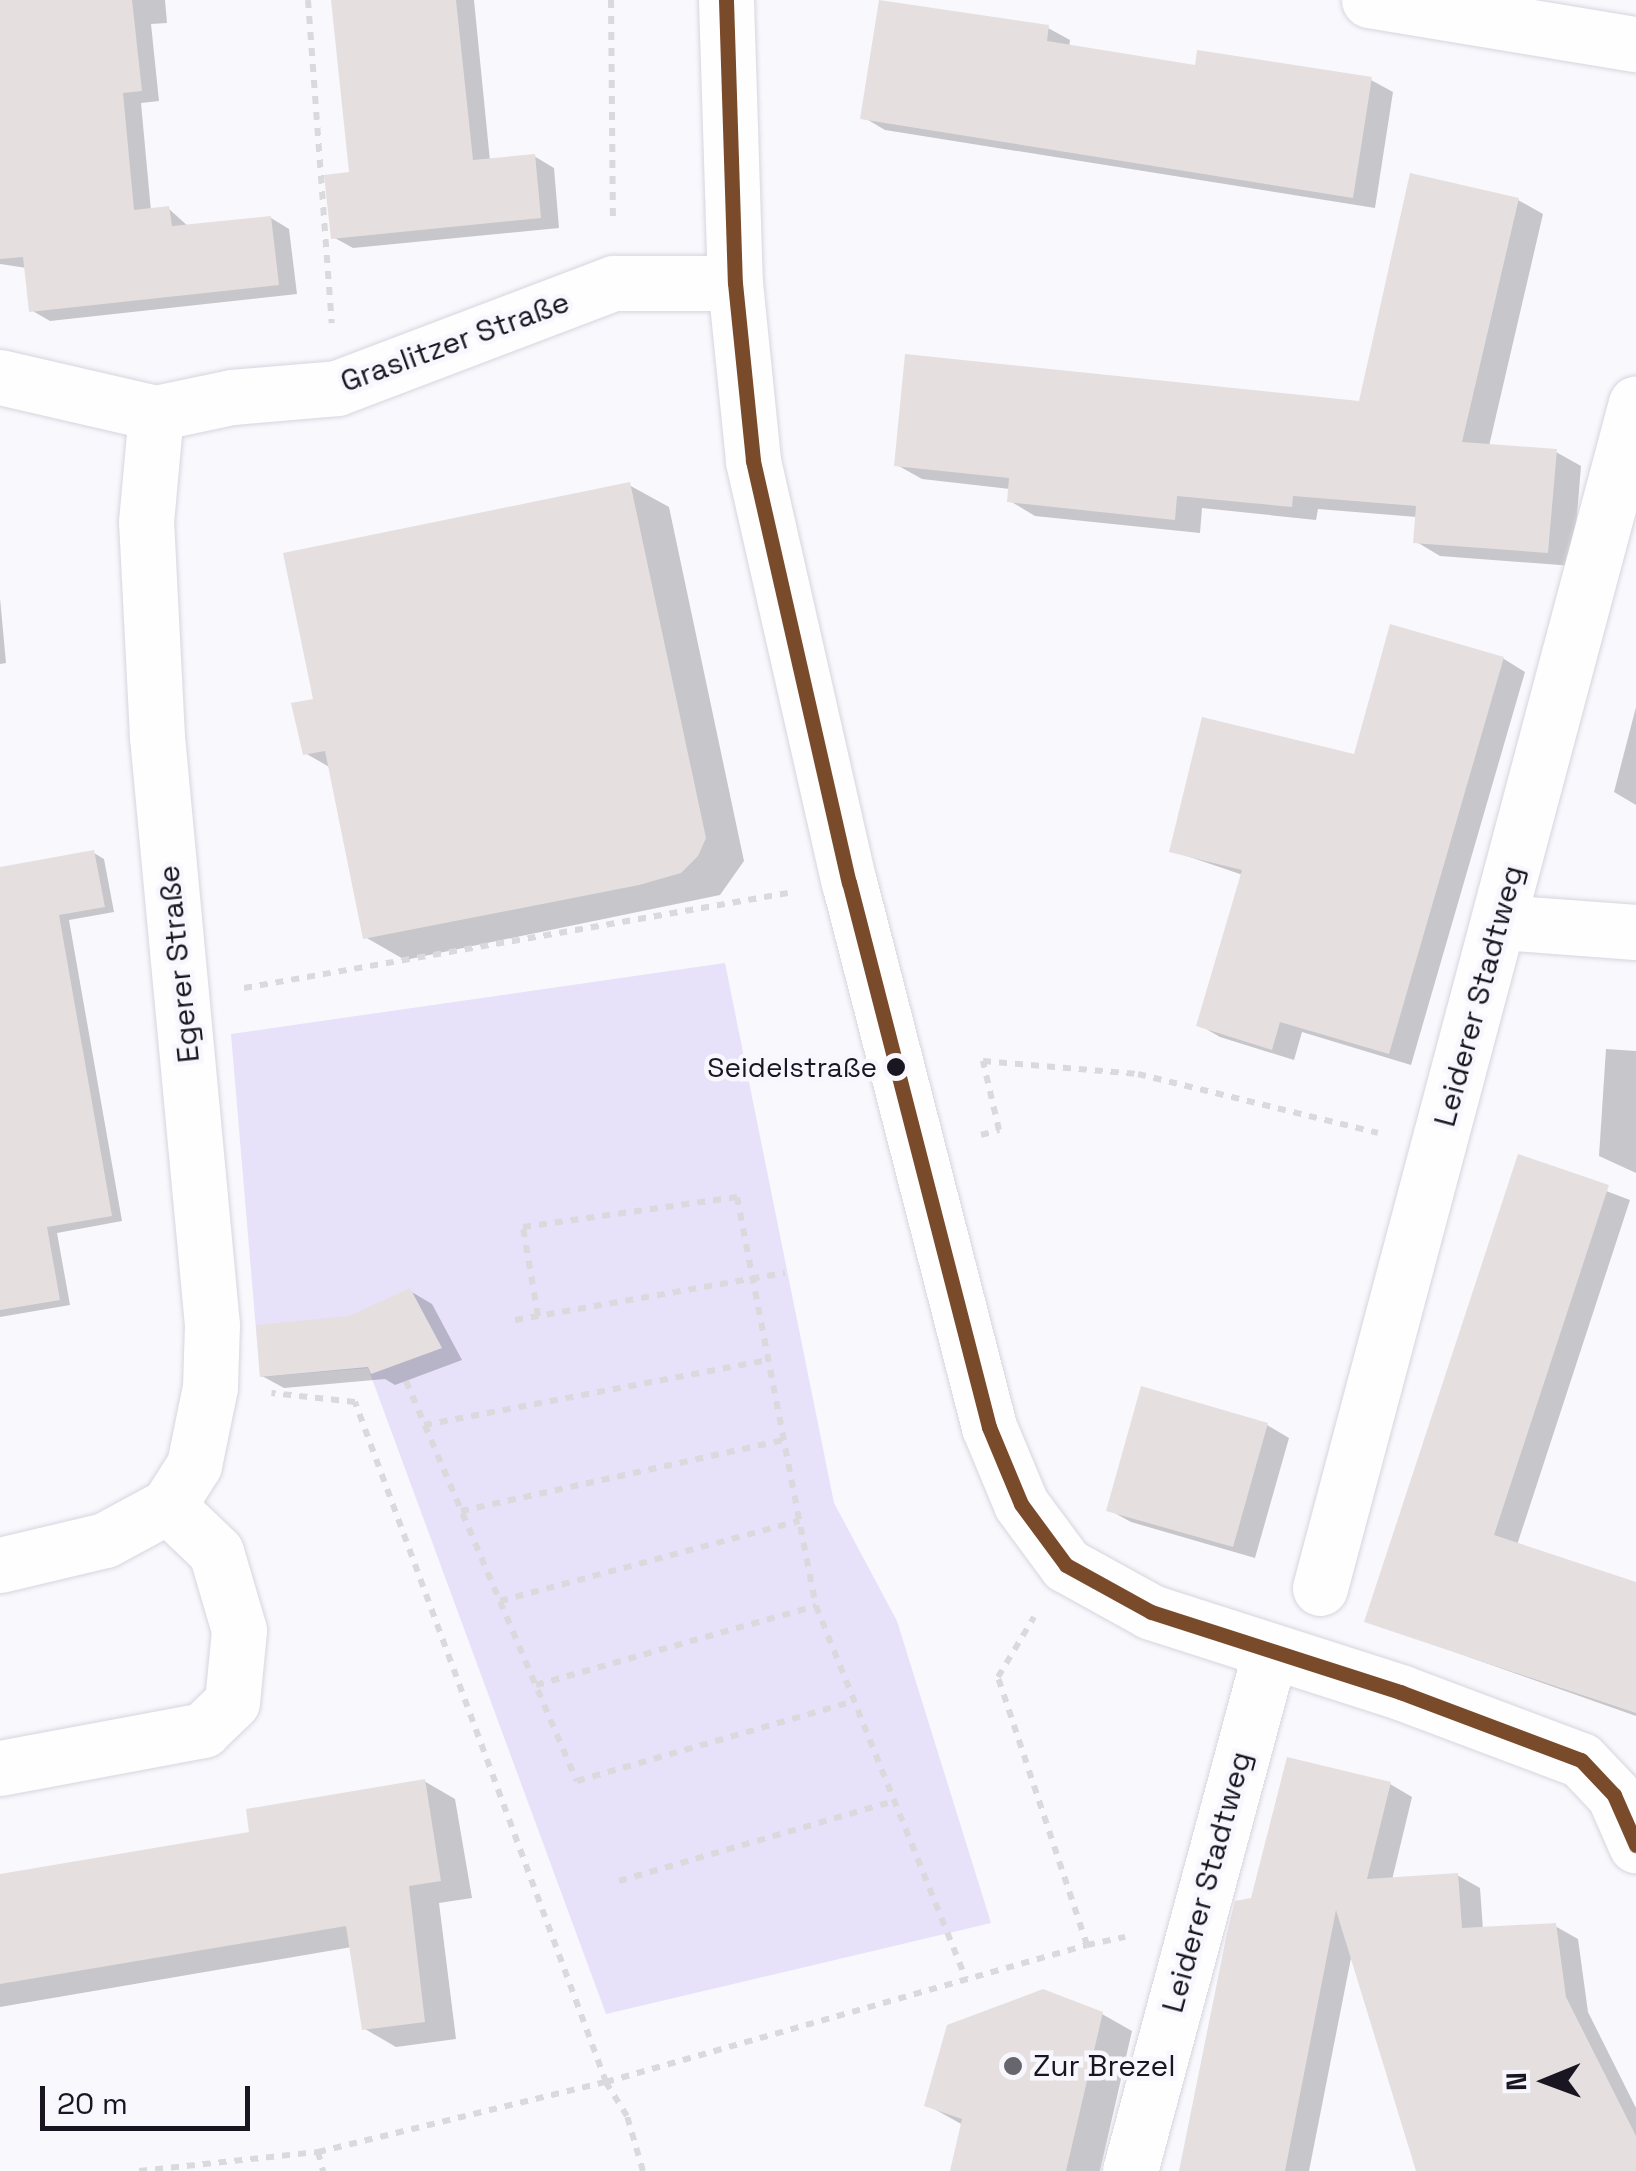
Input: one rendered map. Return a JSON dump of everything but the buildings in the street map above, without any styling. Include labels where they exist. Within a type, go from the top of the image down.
[{"type":"street","points":[[726,0],[734,283],[753,461],[849,882],[989,1427],[1021,1504],[1066,1565],[1151,1612],[1581,1760],[1614,1795],[1636,1845]]},
{"type":"street","points":[[1369,0],[1636,44]]},
{"type":"street","name":"Graslitzer Straße","points":[[0,377],[156,413],[232,397],[337,388],[614,283],[734,283]]},
{"type":"street","name":"Leiderer Stadtweg","points":[[1320,1588],[1636,403]]},
{"type":"street","name":"Egerer Straße","points":[[0,1565],[105,1540],[168,1506],[194,1465],[210,1387],[212,1325],[156,737],[146,522],[156,413]]},
{"type":"street","points":[[1500,922],[1636,932]]},
{"type":"street","points":[[0,1768],[203,1730],[232,1702],[239,1630],[216,1552],[168,1506]]},
{"type":"street","name":"Leiderer Stadtweg","points":[[1130,2171],[1284,1656]]},
{"type":"path","points":[[308,0],[337,388]]},
{"type":"path","points":[[612,0],[614,283]]},
{"type":"path","points":[[183,998],[849,882]]},
{"type":"path","points":[[919,1153],[999,1130],[983,1060],[1138,1074],[1437,1148]]},
{"type":"path","points":[[538,1316],[524,1227],[736,1198],[816,1606],[966,1979]]},
{"type":"path","points":[[514,1320],[784,1273]]},
{"type":"path","points":[[424,1425],[768,1360]]},
{"type":"path","points":[[406,1381],[578,1781],[854,1701]]},
{"type":"path","points":[[210,1387],[355,1402],[606,2082],[626,2116],[643,2171]]},
{"type":"path","points":[[461,1511],[784,1440]]},
{"type":"path","points":[[500,1601],[800,1522]]},
{"type":"path","points":[[138,2171],[318,2152],[606,2082],[1087,1945],[998,1677],[1066,1565]]},
{"type":"path","points":[[536,1685],[816,1606]]},
{"type":"path","points":[[619,1881],[895,1800]]},
{"type":"path","points":[[318,2152],[323,2171]]},
{"type":"shaded area","points":[[725,963],[834,1503],[897,1621],[991,1923],[606,2014],[368,1368],[260,1377],[231,1034]]},
{"type":"transit line","points":[[726,0],[735,283],[753,461],[849,882],[989,1427],[1021,1504],[1066,1565],[1151,1612],[1400,1692],[1581,1760],[1614,1795],[1636,1845]]},
{"type":"place","name":"Seidelstraße","points":[[896,1067]]},
{"type":"place","name":"Zur Brezel","points":[[1013,2066]]}]
